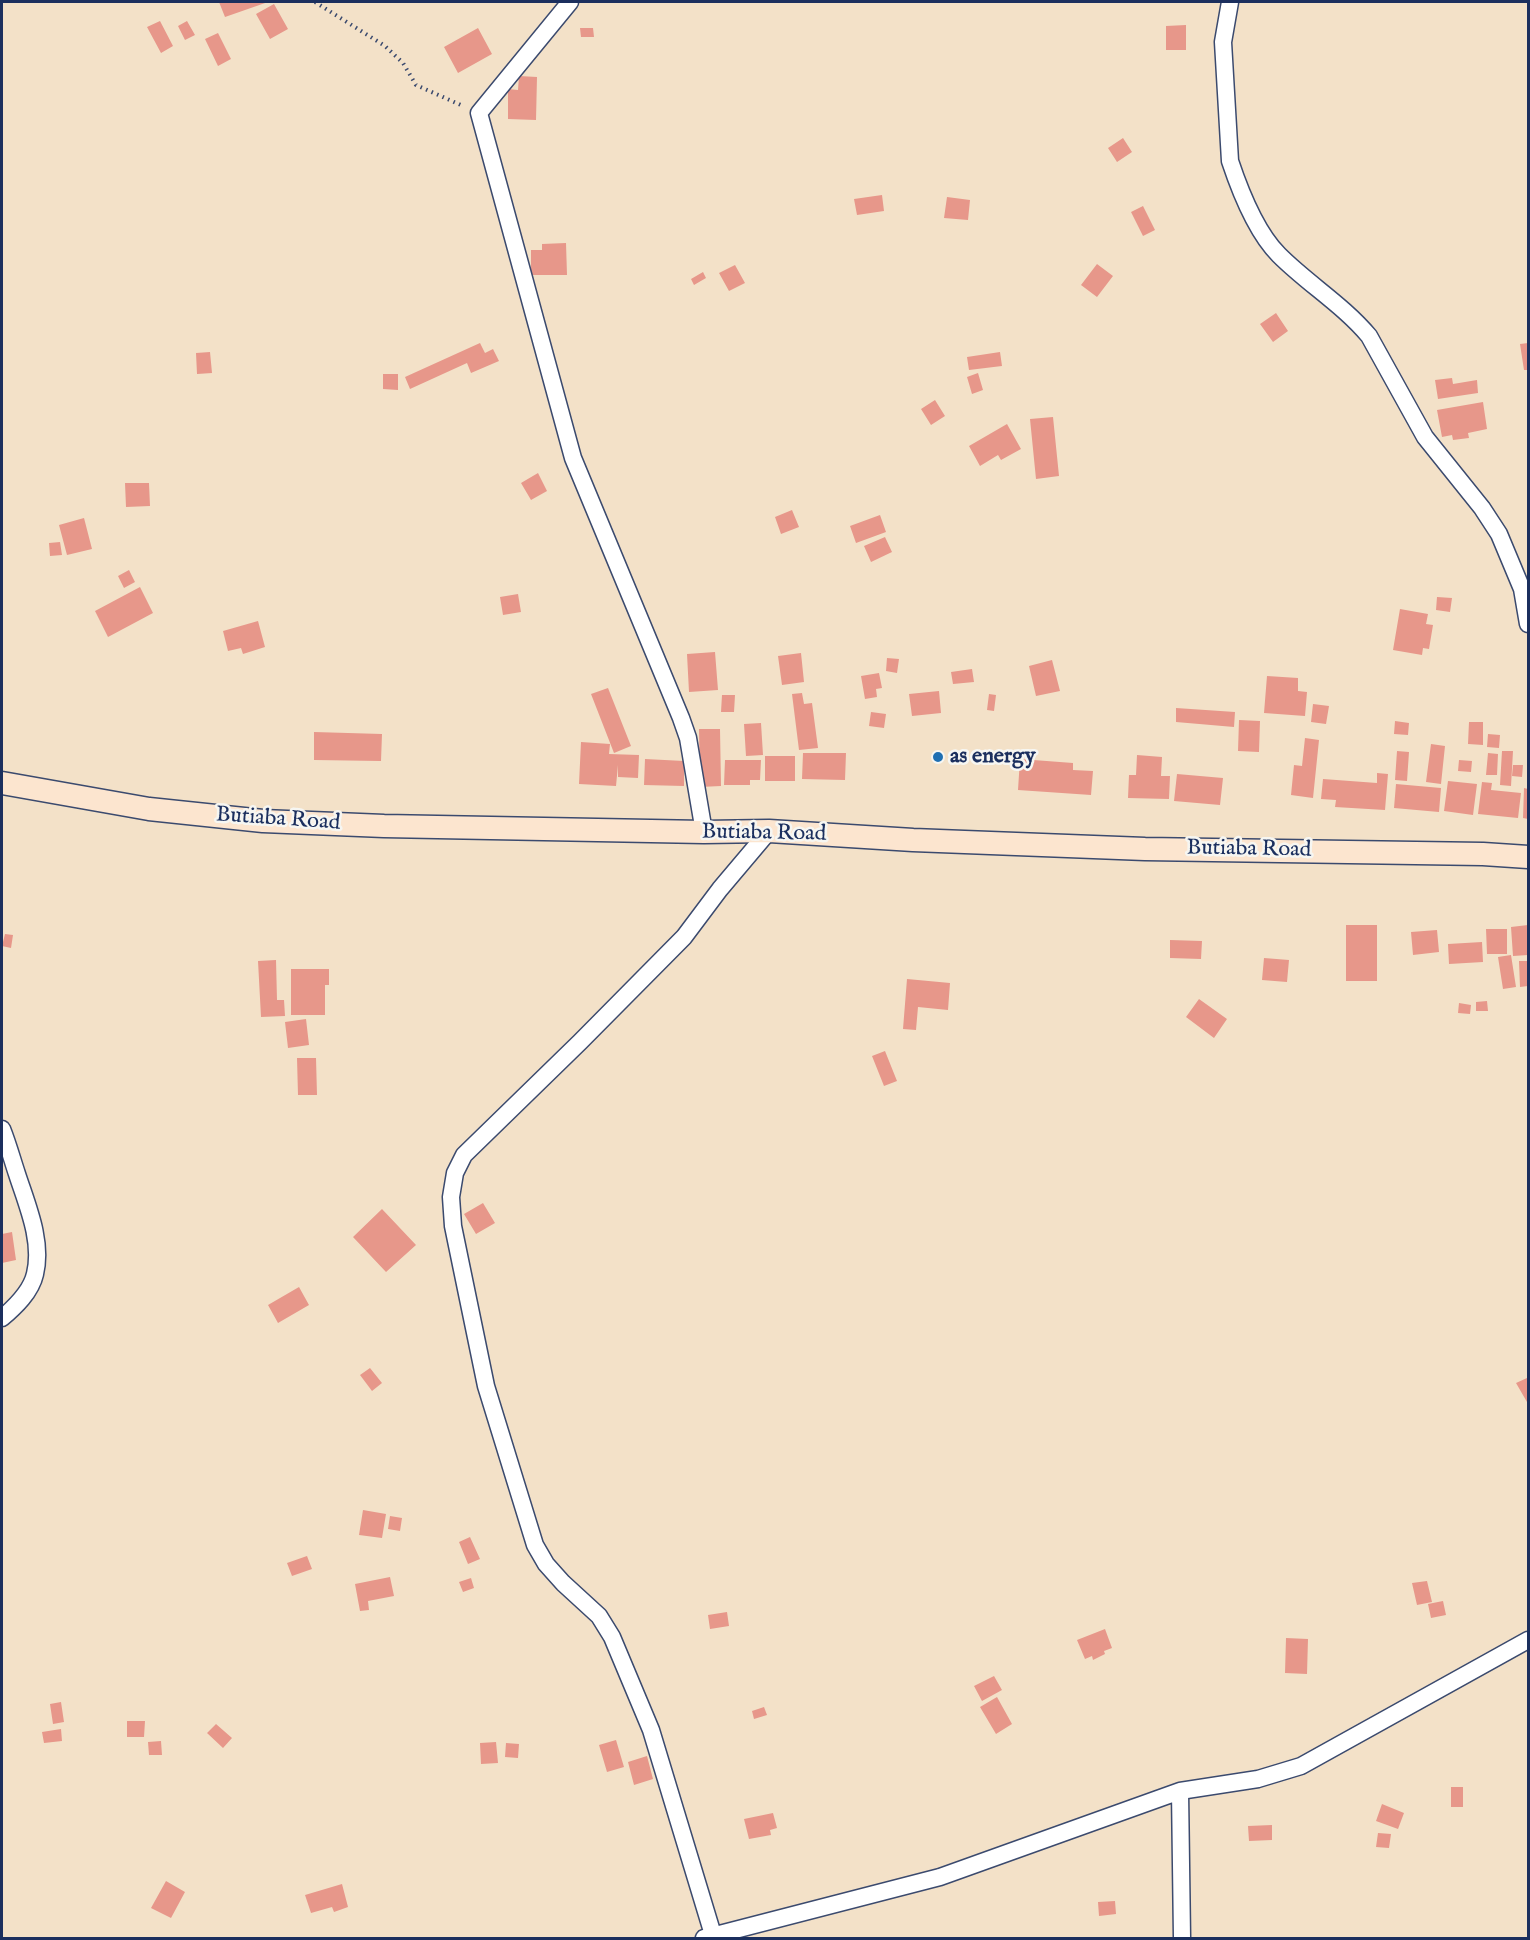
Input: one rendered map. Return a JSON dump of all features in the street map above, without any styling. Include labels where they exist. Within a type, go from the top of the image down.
[{"type":"main road","name":"Butiaba Road","points":[[2,783],[149,809],[263,820],[384,826],[704,832],[769,831],[913,840],[1145,849],[1483,854],[1528,857]]},
{"type":"street","points":[[570,2],[478,113],[573,458],[681,718],[687,738],[704,832]]},
{"type":"street","points":[[1230,2],[1223,42],[1230,161],[1264,238],[1279,255],[1357,322],[1369,336],[1425,437],[1482,508],[1499,534],[1522,589],[1528,624]]},
{"type":"street","points":[[769,831],[720,889],[684,937],[465,1155],[455,1173],[451,1197],[453,1226],[486,1386],[535,1545],[546,1564],[599,1616],[612,1637],[651,1730],[710,1938],[940,1877],[1180,1791],[1258,1779],[1301,1766],[1528,1640]]},
{"type":"street","points":[[2,1129],[34,1230],[37,1254],[35,1276],[25,1296],[2,1318]]},
{"type":"street","points":[[1180,1791],[1182,1938]]},
{"type":"path","points":[[315,2],[384,46],[403,63],[416,85],[478,113]]},
{"type":"building","points":[[219,2],[268,2],[225,17]]},
{"type":"building","points":[[274,4],[288,29],[270,39],[256,14]]},
{"type":"building","points":[[160,21],[173,46],[161,53],[147,27]]},
{"type":"building","points":[[187,21],[195,35],[185,40],[178,26]]},
{"type":"building","points":[[1186,25],[1186,50],[1166,50],[1166,26]]},
{"type":"building","points":[[478,28],[492,54],[458,73],[444,47]]},
{"type":"building","points":[[580,28],[593,28],[594,37],[581,37]]},
{"type":"building","points":[[218,33],[231,59],[218,66],[205,39]]},
{"type":"building","points":[[519,76],[537,77],[536,120],[508,119],[508,89],[518,90]]},
{"type":"building","points":[[1123,138],[1132,152],[1117,162],[1108,148]]},
{"type":"building","points":[[882,195],[884,211],[857,215],[854,199]]},
{"type":"building","points":[[947,197],[970,200],[968,220],[944,218]]},
{"type":"building","points":[[1143,206],[1155,230],[1143,236],[1131,212]]},
{"type":"building","points":[[566,243],[567,275],[531,275],[531,250],[542,250],[542,244]]},
{"type":"building","points":[[1097,264],[1113,276],[1097,297],[1081,285]]},
{"type":"building","points":[[735,265],[745,283],[729,291],[719,273]]},
{"type":"building","points":[[703,272],[706,278],[694,285],[691,279]]},
{"type":"building","points":[[1276,313],[1288,331],[1273,342],[1260,324]]},
{"type":"building","points":[[480,343],[485,353],[493,349],[499,361],[471,373],[467,363],[410,389],[405,377]]},
{"type":"building","points":[[1528,343],[1528,370],[1524,370],[1520,344]]},
{"type":"building","points":[[210,352],[212,373],[197,374],[196,353]]},
{"type":"building","points":[[1000,352],[1002,366],[969,370],[967,357]]},
{"type":"building","points":[[978,373],[983,390],[972,394],[967,377]]},
{"type":"building","points":[[383,374],[398,374],[398,390],[383,389]]},
{"type":"building","points":[[1452,378],[1453,384],[1477,380],[1478,393],[1438,399],[1435,380]]},
{"type":"building","points":[[935,400],[945,416],[931,425],[921,409]]},
{"type":"building","points":[[1483,402],[1487,429],[1468,433],[1469,438],[1453,440],[1452,435],[1442,437],[1437,410]]},
{"type":"building","points":[[1053,417],[1059,476],[1036,479],[1030,419]]},
{"type":"building","points":[[1007,424],[1021,449],[1001,460],[998,455],[980,466],[969,446]]},
{"type":"building","points":[[538,473],[547,491],[531,500],[521,483]]},
{"type":"building","points":[[125,483],[149,483],[150,506],[126,507]]},
{"type":"building","points":[[792,510],[799,527],[781,534],[775,517]]},
{"type":"building","points":[[880,515],[886,532],[856,543],[850,526]]},
{"type":"building","points":[[84,518],[92,549],[67,555],[59,525]]},
{"type":"building","points":[[885,537],[892,552],[871,562],[864,546]]},
{"type":"building","points":[[60,542],[62,555],[50,556],[49,543]]},
{"type":"building","points":[[129,570],[135,582],[124,588],[118,576]]},
{"type":"building","points":[[140,587],[153,613],[108,637],[95,611]]},
{"type":"building","points":[[518,594],[521,612],[503,615],[500,597]]},
{"type":"building","points":[[1437,597],[1452,598],[1450,612],[1436,610]]},
{"type":"building","points":[[1400,609],[1428,614],[1426,624],[1433,625],[1429,649],[1423,648],[1422,655],[1393,650]]},
{"type":"building","points":[[258,621],[265,647],[243,654],[241,648],[228,651],[223,631]]},
{"type":"building","points":[[715,652],[718,690],[689,692],[687,654]]},
{"type":"building","points":[[801,653],[804,682],[782,685],[778,656]]},
{"type":"building","points":[[887,658],[899,659],[897,673],[886,671]]},
{"type":"building","points":[[1052,660],[1060,691],[1036,696],[1029,666]]},
{"type":"building","points":[[972,669],[974,682],[953,684],[951,672]]},
{"type":"building","points":[[879,673],[882,688],[876,689],[877,697],[865,699],[861,676]]},
{"type":"building","points":[[1267,676],[1298,678],[1298,691],[1307,692],[1305,716],[1264,713]]},
{"type":"building","points":[[608,688],[631,746],[614,753],[591,694]]},
{"type":"building","points":[[939,691],[941,713],[912,716],[909,694]]},
{"type":"building","points":[[802,693],[804,704],[812,703],[818,748],[799,750],[792,694]]},
{"type":"building","points":[[989,694],[996,695],[994,711],[987,710]]},
{"type":"building","points":[[722,695],[735,695],[734,712],[721,712]]},
{"type":"building","points":[[1313,704],[1329,706],[1326,724],[1311,722]]},
{"type":"building","points":[[1176,708],[1235,712],[1234,727],[1176,722]]},
{"type":"building","points":[[871,712],[886,714],[884,728],[869,726]]},
{"type":"building","points":[[1239,720],[1260,721],[1259,752],[1238,751]]},
{"type":"building","points":[[1395,721],[1409,723],[1408,735],[1394,734]]},
{"type":"building","points":[[1469,722],[1483,722],[1483,745],[1468,744]]},
{"type":"building","points":[[761,723],[763,755],[746,756],[744,724]]},
{"type":"building","points":[[699,729],[720,729],[721,786],[700,787]]},
{"type":"building","points":[[314,732],[382,734],[381,761],[314,760]]},
{"type":"building","points":[[1488,734],[1500,735],[1499,748],[1487,747]]},
{"type":"building","points":[[1305,738],[1319,740],[1313,798],[1291,795],[1294,765],[1302,766]]},
{"type":"building","points":[[581,742],[610,744],[609,754],[639,755],[638,778],[618,777],[618,765],[616,786],[579,784]]},
{"type":"building","points":[[1431,744],[1445,746],[1441,784],[1426,782]]},
{"type":"building","points":[[1397,751],[1409,752],[1407,781],[1395,780]]},
{"type":"building","points":[[1502,751],[1513,751],[1511,786],[1500,785]]},
{"type":"building","points":[[803,753],[846,753],[845,780],[802,779]]},
{"type":"building","points":[[1488,753],[1498,754],[1497,775],[1486,775]]},
{"type":"building","points":[[1137,755],[1162,757],[1161,776],[1170,776],[1169,799],[1128,798],[1129,775],[1136,775]]},
{"type":"building","points":[[765,756],[795,756],[795,781],[765,781]]},
{"type":"building","points":[[645,759],[684,761],[684,786],[644,785]]},
{"type":"building","points":[[1020,759],[1073,763],[1073,770],[1093,771],[1091,795],[1018,790]]},
{"type":"building","points":[[725,760],[761,760],[760,780],[750,780],[750,785],[724,785]]},
{"type":"building","points":[[1459,760],[1472,761],[1471,772],[1458,771]]},
{"type":"building","points":[[1513,765],[1523,765],[1522,777],[1512,776]]},
{"type":"building","points":[[1377,773],[1388,774],[1385,810],[1335,807],[1336,800],[1321,799],[1323,779],[1377,783]]},
{"type":"building","points":[[1177,774],[1223,778],[1220,805],[1174,801]]},
{"type":"building","points":[[1448,781],[1477,784],[1473,815],[1444,811]]},
{"type":"building","points":[[1482,782],[1492,783],[1491,790],[1521,793],[1518,818],[1478,814]]},
{"type":"building","points":[[1396,784],[1441,788],[1439,812],[1394,808]]},
{"type":"building","points":[[1524,788],[1528,789],[1528,819],[1523,818]]},
{"type":"building","points":[[1346,925],[1377,925],[1377,981],[1346,981]]},
{"type":"building","points":[[1528,925],[1528,955],[1513,956],[1511,927]]},
{"type":"building","points":[[1486,929],[1507,929],[1507,954],[1487,954]]},
{"type":"building","points":[[1437,930],[1439,952],[1413,955],[1411,932]]},
{"type":"building","points":[[5,934],[13,935],[11,948],[2,946]]},
{"type":"building","points":[[1170,940],[1202,941],[1201,959],[1170,958]]},
{"type":"building","points":[[1482,942],[1483,962],[1449,964],[1448,944]]},
{"type":"building","points":[[1511,955],[1516,987],[1503,989],[1498,957]]},
{"type":"building","points":[[1264,958],[1289,960],[1287,982],[1262,980]]},
{"type":"building","points":[[276,960],[277,1000],[284,1000],[285,1016],[261,1017],[258,961]]},
{"type":"building","points":[[1519,961],[1528,961],[1528,986],[1520,987]]},
{"type":"building","points":[[291,969],[329,969],[329,985],[325,985],[325,1015],[291,1015]]},
{"type":"building","points":[[907,979],[950,983],[948,1010],[918,1007],[916,1030],[903,1029]]},
{"type":"building","points":[[1199,999],[1227,1019],[1214,1038],[1186,1017]]},
{"type":"building","points":[[1487,1001],[1488,1011],[1476,1011],[1476,1002]]},
{"type":"building","points":[[1459,1003],[1471,1005],[1470,1014],[1458,1013]]},
{"type":"building","points":[[306,1019],[309,1045],[288,1048],[285,1022]]},
{"type":"building","points":[[885,1051],[897,1081],[884,1086],[872,1056]]},
{"type":"building","points":[[297,1058],[316,1058],[317,1095],[298,1095]]},
{"type":"building","points":[[483,1203],[495,1223],[476,1234],[464,1214]]},
{"type":"building","points":[[382,1209],[416,1245],[386,1272],[353,1237]]},
{"type":"building","points":[[12,1232],[16,1260],[2,1263],[2,1234]]},
{"type":"building","points":[[299,1287],[309,1305],[278,1323],[268,1305]]},
{"type":"building","points":[[370,1368],[382,1383],[372,1391],[360,1375]]},
{"type":"building","points":[[1527,1378],[1528,1401],[1527,1402],[1516,1383]]},
{"type":"building","points":[[363,1510],[386,1514],[382,1538],[359,1535]]},
{"type":"building","points":[[390,1516],[402,1518],[400,1531],[388,1529]]},
{"type":"building","points":[[470,1537],[480,1559],[468,1564],[459,1542]]},
{"type":"building","points":[[307,1556],[312,1569],[292,1576],[287,1563]]},
{"type":"building","points":[[390,1577],[394,1596],[368,1601],[369,1610],[360,1611],[355,1584]]},
{"type":"building","points":[[471,1578],[474,1588],[463,1592],[459,1582]]},
{"type":"building","points":[[1427,1581],[1432,1602],[1417,1605],[1412,1583]]},
{"type":"building","points":[[1443,1601],[1446,1615],[1431,1618],[1428,1604]]},
{"type":"building","points":[[727,1612],[729,1626],[710,1629],[708,1615]]},
{"type":"building","points":[[1105,1629],[1112,1648],[1093,1660],[1092,1656],[1085,1659],[1077,1640]]},
{"type":"building","points":[[1286,1638],[1308,1639],[1307,1674],[1285,1673]]},
{"type":"building","points":[[994,1676],[1002,1690],[982,1701],[974,1686]]},
{"type":"building","points":[[997,1697],[1012,1724],[996,1734],[980,1707]]},
{"type":"building","points":[[61,1702],[64,1722],[53,1724],[50,1704]]},
{"type":"building","points":[[764,1707],[767,1715],[754,1719],[752,1711]]},
{"type":"building","points":[[127,1721],[145,1721],[144,1737],[127,1737]]},
{"type":"building","points":[[216,1724],[232,1738],[223,1748],[207,1733]]},
{"type":"building","points":[[61,1729],[62,1741],[44,1743],[42,1732]]},
{"type":"building","points":[[616,1740],[624,1767],[607,1772],[599,1745]]},
{"type":"building","points":[[161,1741],[162,1755],[149,1755],[148,1742]]},
{"type":"building","points":[[496,1742],[498,1763],[481,1764],[480,1743]]},
{"type":"building","points":[[506,1743],[519,1744],[518,1758],[505,1757]]},
{"type":"building","points":[[647,1756],[653,1779],[634,1785],[628,1762]]},
{"type":"building","points":[[1451,1787],[1463,1787],[1463,1807],[1451,1807]]},
{"type":"building","points":[[1382,1804],[1404,1813],[1398,1829],[1376,1821]]},
{"type":"building","points":[[773,1813],[777,1828],[770,1830],[771,1835],[749,1839],[744,1819]]},
{"type":"building","points":[[1272,1825],[1272,1840],[1249,1841],[1248,1826]]},
{"type":"building","points":[[1378,1833],[1391,1834],[1389,1848],[1376,1847]]},
{"type":"building","points":[[166,1881],[185,1892],[171,1918],[151,1908]]},
{"type":"building","points":[[342,1884],[348,1907],[334,1912],[332,1907],[311,1913],[305,1895]]},
{"type":"building","points":[[1115,1901],[1116,1914],[1099,1916],[1098,1902]]},
{"type":"place","name":"as energy","points":[[938,757]]}]
